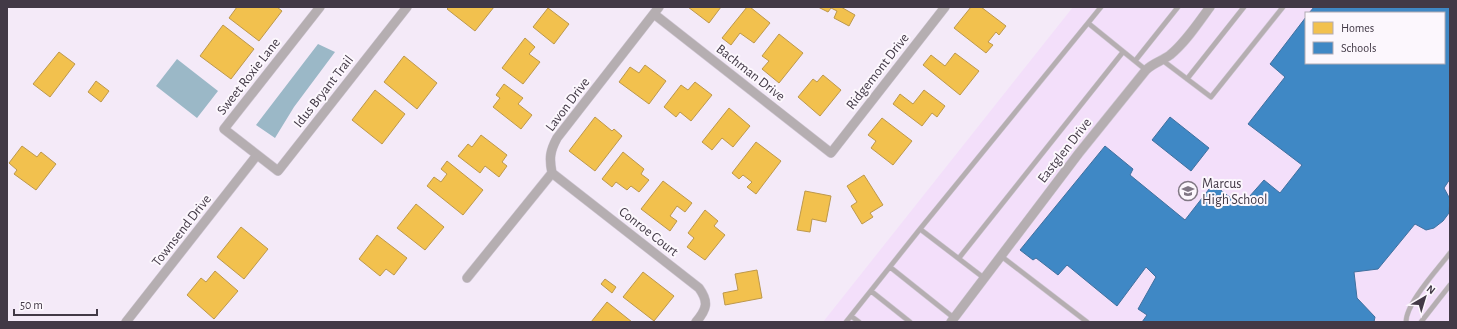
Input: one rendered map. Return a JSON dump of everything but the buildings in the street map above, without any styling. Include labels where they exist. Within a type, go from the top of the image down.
[{"type":"street","name":"Sweet Roxie Lane","points":[[257,155],[224,129],[320,7]]},
{"type":"street","name":"Idus Bryant Trail","points":[[257,155],[278,171],[407,7]]},
{"type":"street","name":"Ridgemont Drive","points":[[831,152],[945,7]]},
{"type":"street","name":"Eastglen Drive","points":[[953,320],[1079,153],[1146,70],[1151,65],[1169,56],[1180,45],[1210,7]]},
{"type":"street","name":"Bachman Drive","points":[[657,11],[831,152]]},
{"type":"street","name":"Lavon Drive","points":[[552,173],[550,151],[557,138],[657,11]]},
{"type":"street","name":"Townsend Drive","points":[[126,322],[257,155]]},
{"type":"street","points":[[467,278],[552,173]]},
{"type":"street","name":"Conroe Court","points":[[552,173],[699,288],[703,294],[706,307],[703,314],[696,322]]},
{"type":"lane","points":[[846,322],[1101,7]]},
{"type":"lane","points":[[1135,61],[1178,7]]},
{"type":"lane","points":[[1187,79],[1244,7]]},
{"type":"lane","points":[[1162,60],[1211,98],[1283,7]]},
{"type":"lane","points":[[1088,23],[1146,70]]},
{"type":"lane","points":[[959,258],[1123,52]]},
{"type":"lane","points":[[920,229],[984,278]]},
{"type":"lane","points":[[1406,322],[1406,316],[1412,302],[1450,253]]},
{"type":"lane","points":[[1001,256],[1087,322]]},
{"type":"lane","points":[[890,266],[953,320]]},
{"type":"lane","points":[[1421,322],[1450,285]]},
{"type":"lane","points":[[871,291],[910,322]]},
{"type":"lane","points":[[851,316],[859,322]]},
{"type":"shaded area","name":"Marcus High School","points":[[1073,7],[1450,7],[1450,320],[1448,322],[823,322]]},
{"type":"water","points":[[318,44],[335,52],[294,107],[275,138],[256,125]]},
{"type":"water","points":[[177,59],[218,91],[197,118],[156,86]]},
{"type":"place","name":"Marcus High School","points":[[1188,191]]}]
